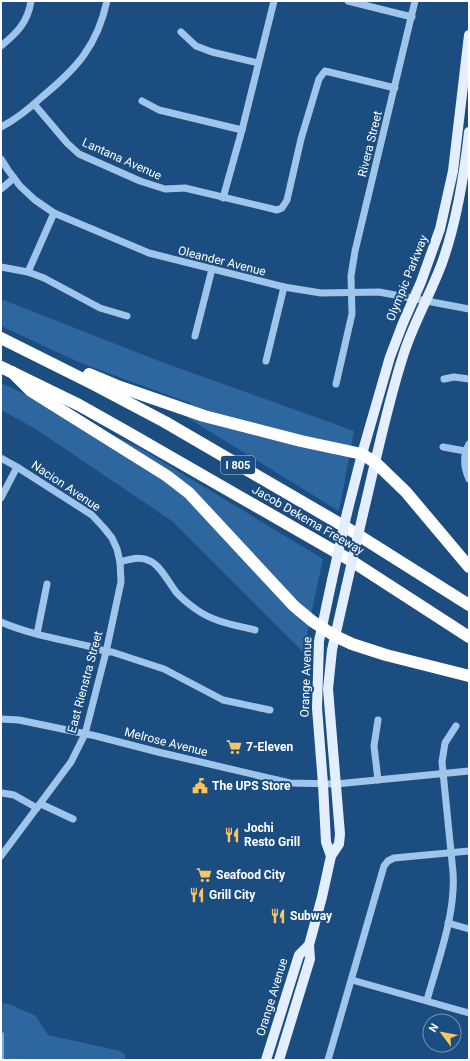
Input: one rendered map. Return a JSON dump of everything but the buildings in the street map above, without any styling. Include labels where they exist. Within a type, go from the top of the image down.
[{"type":"highway","points":[[1,338],[120,387],[204,416],[301,441],[362,454],[376,463],[406,492],[469,566]]},
{"type":"highway","name":"Jacob Dekema Freeway","points":[[1,338],[94,384],[165,422],[346,528],[469,604]]},
{"type":"highway","points":[[6,369],[31,391],[167,476],[190,493],[294,606],[321,627],[352,644],[386,655],[469,676]]},
{"type":"highway","name":"Jacob Dekema Freeway","points":[[6,369],[79,405],[343,556],[469,637]]},
{"type":"main road","name":"Olympic Parkway","points":[[362,454],[390,357],[434,251],[453,171],[466,77],[469,35]]},
{"type":"main road","name":"Olympic Parkway","points":[[376,463],[388,408],[404,354],[442,262],[456,217],[461,193],[469,132]]},
{"type":"main road","name":"Orange Avenue","points":[[331,856],[326,842],[317,708],[319,641],[348,508],[362,454]]},
{"type":"main road","name":"Orange Avenue","points":[[279,1060],[310,959],[309,945],[331,856],[339,844],[340,834],[328,689],[332,650],[362,514],[376,463]]},
{"type":"main road","name":"Orange Avenue","points":[[266,1060],[299,955],[309,945]]},
{"type":"main road","points":[[278,1022],[290,1025]]},
{"type":"street","points":[[1,46],[16,34],[23,24],[29,13],[32,1]]},
{"type":"street","points":[[1,127],[34,104],[64,79],[82,58],[97,33],[107,1]]},
{"type":"street","points":[[223,198],[242,130],[274,1]]},
{"type":"street","points":[[348,1],[412,17]]},
{"type":"street","name":"Rivera Street","points":[[336,384],[352,314],[351,276],[355,251],[416,1]]},
{"type":"street","points":[[181,32],[196,46],[212,52],[258,63]]},
{"type":"street","name":"Lantana Avenue","points":[[34,104],[67,143],[79,154],[149,185],[165,189],[185,188],[277,210],[282,208],[287,200],[301,139],[319,79],[324,71],[395,88]]},
{"type":"street","points":[[142,101],[159,110],[242,130]]},
{"type":"street","name":"Oleander Avenue","points":[[1,159],[14,178],[36,200],[54,213],[149,253],[284,287],[321,293],[379,292],[469,309]]},
{"type":"street","points":[[1,189],[14,178]]},
{"type":"street","points":[[28,272],[54,213]]},
{"type":"street","points":[[1,267],[28,272],[44,278],[100,308],[127,316]]},
{"type":"street","points":[[195,336],[212,269]]},
{"type":"street","points":[[266,361],[284,287]]},
{"type":"street","points":[[444,379],[454,377],[469,379]]},
{"type":"street","points":[[443,447],[467,447],[466,468],[469,479]]},
{"type":"street","name":"Nacion Avenue","points":[[1,458],[92,515],[112,538],[120,562]]},
{"type":"street","points":[[1,498],[17,467]]},
{"type":"street","points":[[120,562],[135,558],[143,558],[151,561],[157,566],[177,593],[198,610],[220,621],[256,630]]},
{"type":"street","name":"East Rienstra Street","points":[[1,856],[71,762],[85,734],[119,595],[121,582],[120,562]]},
{"type":"street","points":[[37,634],[47,584]]},
{"type":"street","points":[[1,622],[14,628],[96,648],[106,652],[112,652],[164,669],[223,700],[270,710]]},
{"type":"street","name":"Melrose Avenue","points":[[1,719],[19,720],[85,734],[290,783],[336,784],[469,772]]},
{"type":"street","points":[[378,720],[374,746],[378,780]]},
{"type":"street","points":[[427,1000],[448,923],[453,890],[442,762],[445,743],[456,726]]},
{"type":"street","points":[[2,793],[14,795],[73,819]]},
{"type":"street","points":[[328,1060],[384,866],[388,861],[394,858],[469,851]]},
{"type":"street","points":[[448,923],[469,929]]},
{"type":"street","points":[[352,980],[469,1013]]},
{"type":"shaded area","points":[[1,299],[159,361],[354,431],[339,511],[188,418],[190,403],[83,364],[1,326]]},
{"type":"shaded area","points":[[1,383],[140,448],[323,559],[303,652],[172,521],[34,428],[1,410]]},
{"type":"shaded area","points":[[1,1003],[9,1004],[36,1016],[48,1035],[120,1051],[125,1055],[125,1060],[1,1060]]},
{"type":"waterway","points":[[3,1033],[3,1060]]},
{"type":"place","name":"7-Eleven","points":[[234,747]]},
{"type":"place","name":"The UPS Store","points":[[200,786]]},
{"type":"place","name":"Jochi Resto Grill","points":[[232,835]]},
{"type":"place","name":"Seafood City","points":[[204,875]]},
{"type":"place","name":"Grill City","points":[[197,895]]},
{"type":"place","name":"Subway","points":[[278,916]]}]
